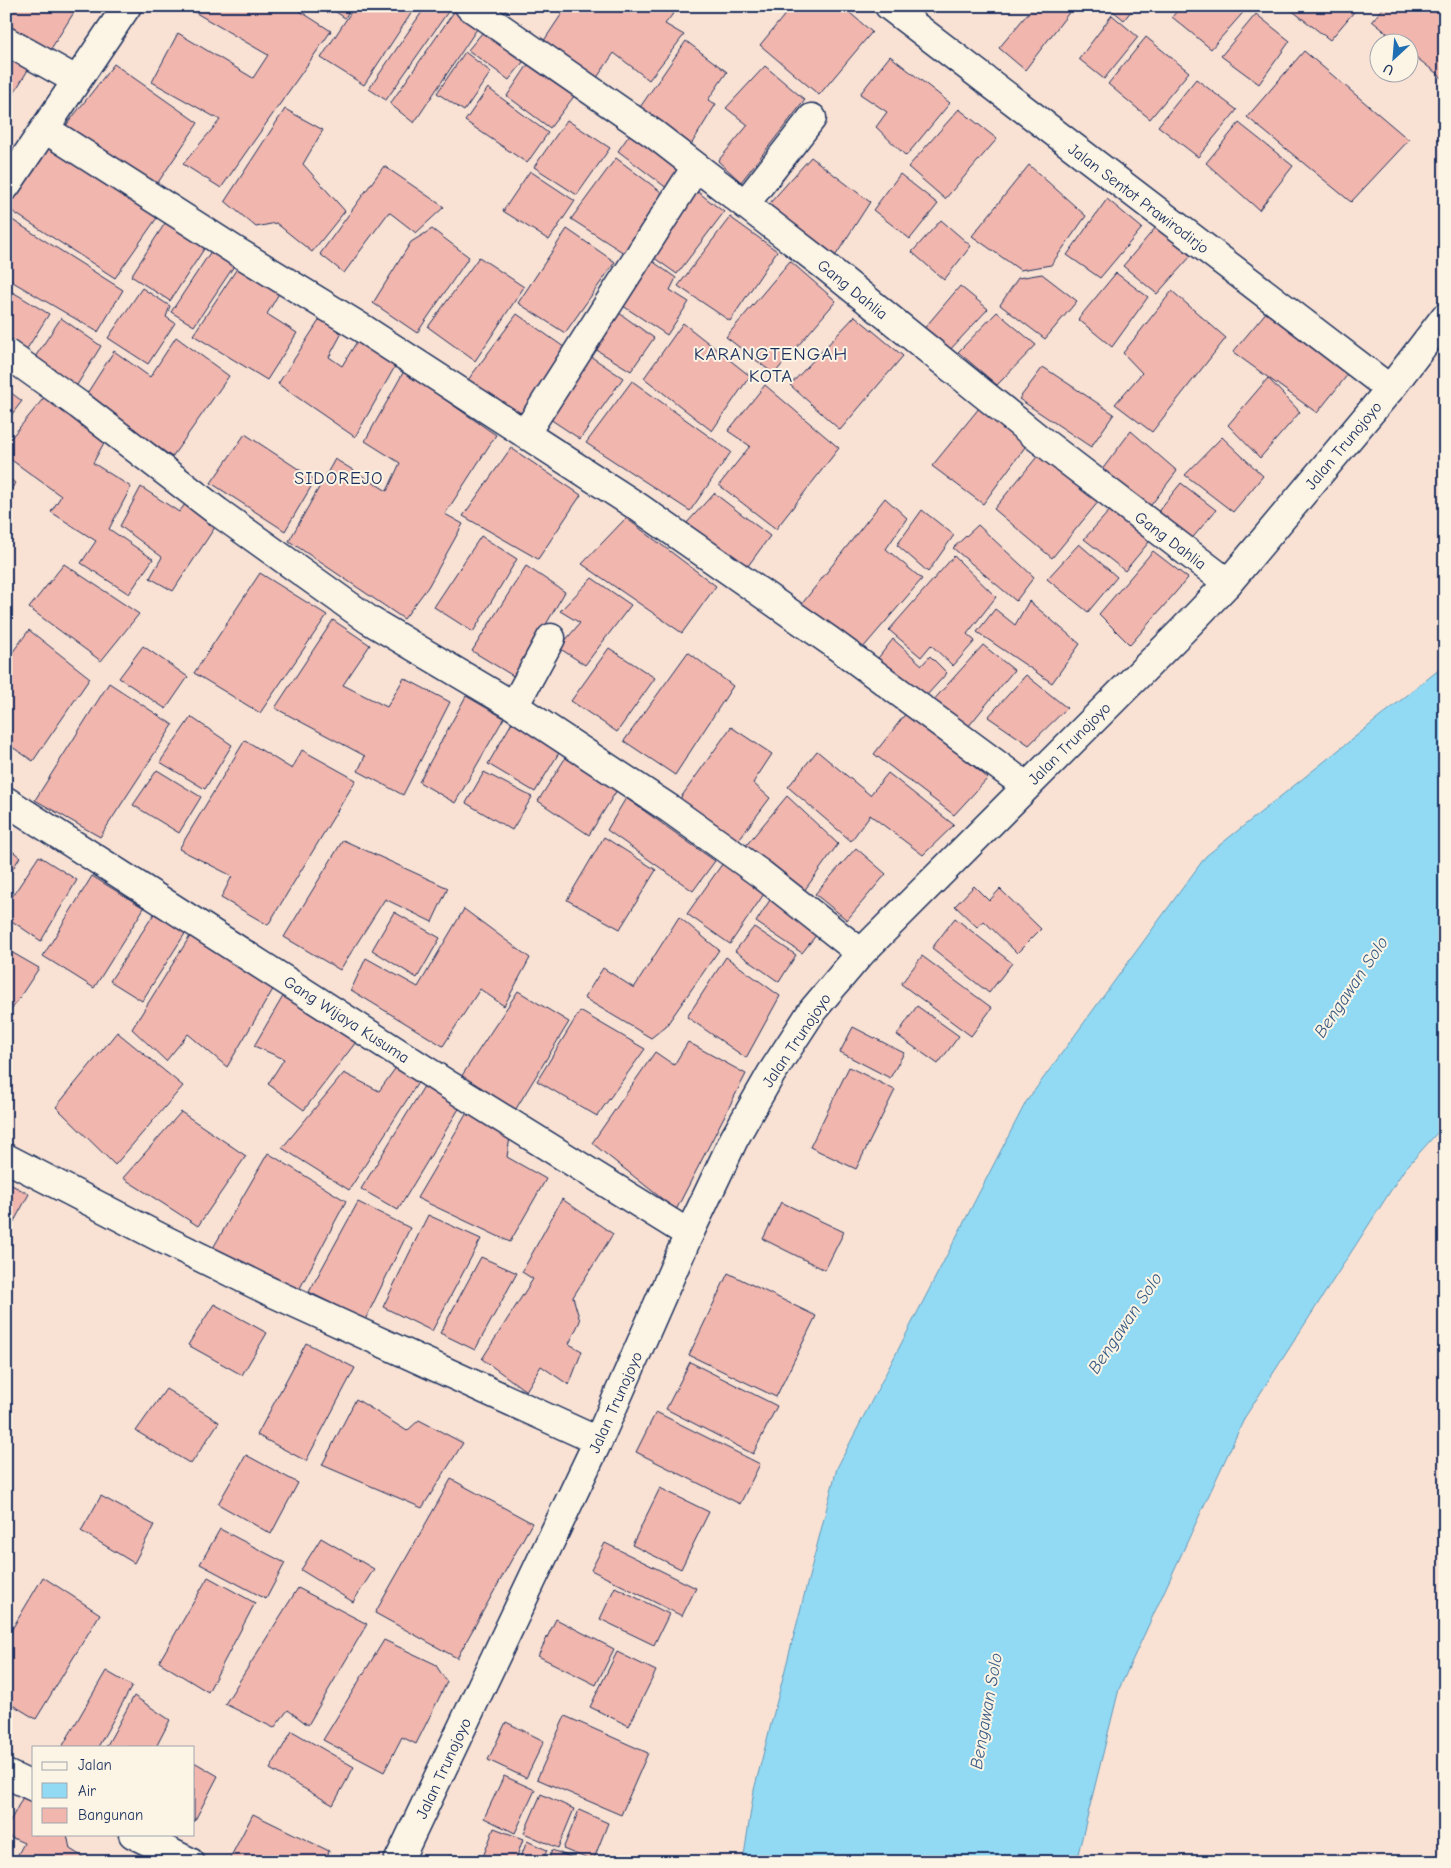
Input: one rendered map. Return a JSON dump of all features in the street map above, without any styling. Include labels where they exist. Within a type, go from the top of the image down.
[{"type":"street","points":[[6,186],[127,6]]},
{"type":"street","name":"Gang Dahlia","points":[[469,6],[654,134],[825,266],[1038,438],[1228,583]]},
{"type":"street","name":"Jalan Sentot Prawirodirjo","points":[[889,6],[1390,389]]},
{"type":"street","points":[[6,42],[76,80]]},
{"type":"street","points":[[745,204],[812,118]]},
{"type":"street","points":[[45,129],[236,251],[366,330],[638,507],[806,624],[1026,786]]},
{"type":"street","points":[[525,434],[696,167]]},
{"type":"street","name":"Jalan Trunojoyo","points":[[398,1862],[598,1441],[689,1234],[734,1139],[771,1074],[812,1011],[861,953],[1228,583],[1390,389],[1445,317]]},
{"type":"street","points":[[6,353],[79,405],[218,512],[369,620],[514,706],[693,825],[761,874],[861,953]]},
{"type":"street","points":[[514,706],[551,638]]},
{"type":"street","name":"Gang Wijaya Kusuma","points":[[6,801],[447,1084],[689,1234]]},
{"type":"street","points":[[6,1158],[271,1292],[598,1441]]},
{"type":"street","points":[[6,1774],[32,1786]]},
{"type":"street","points":[[137,1836],[190,1862]]},
{"type":"water","name":"Bengawan Solo","points":[[1445,665],[1445,1124],[1404,1170],[1245,1417],[1119,1689],[1076,1862],[743,1862],[754,1790],[837,1468],[1026,1102],[1206,856]]},
{"type":"building","points":[[6,6],[78,6],[49,52],[6,29]]},
{"type":"building","points":[[184,6],[292,6],[331,31],[221,188],[183,164],[220,120],[152,82],[178,33],[253,78],[268,55]]},
{"type":"building","points":[[327,6],[352,6],[345,18]]},
{"type":"building","points":[[355,6],[416,6],[364,85],[321,58]]},
{"type":"building","points":[[426,6],[452,6],[386,100],[369,89]]},
{"type":"building","points":[[458,6],[481,23],[414,123],[390,104]]},
{"type":"building","points":[[495,6],[508,6],[504,13]]},
{"type":"building","points":[[567,6],[679,6],[665,24],[684,35],[649,80],[614,53],[596,79],[543,42]]},
{"type":"building","points":[[792,6],[842,6],[872,32],[819,95],[760,45]]},
{"type":"building","points":[[1034,6],[1074,6],[1025,70],[999,48]]},
{"type":"building","points":[[1107,6],[1135,6],[1124,20]]},
{"type":"building","points":[[1181,6],[1248,7],[1211,49],[1172,17]]},
{"type":"building","points":[[1286,6],[1359,6],[1330,40]]},
{"type":"building","points":[[1385,6],[1439,6],[1445,11],[1445,80],[1418,59],[1418,32],[1386,32],[1372,21]]},
{"type":"building","points":[[1256,14],[1290,41],[1259,84],[1221,56]]},
{"type":"building","points":[[1112,15],[1138,37],[1104,79],[1079,59]]},
{"type":"building","points":[[487,27],[527,57],[509,80],[468,50]]},
{"type":"building","points":[[1146,37],[1189,72],[1150,119],[1108,84]]},
{"type":"building","points":[[686,41],[727,72],[708,100],[716,104],[689,148],[638,110]]},
{"type":"building","points":[[1304,51],[1409,140],[1351,202],[1247,117]]},
{"type":"building","points":[[465,52],[491,72],[464,111],[437,93]]},
{"type":"building","points":[[6,56],[28,70],[6,106]]},
{"type":"building","points":[[890,56],[950,103],[906,156],[876,127],[887,112],[860,94]]},
{"type":"building","points":[[529,63],[575,95],[550,128],[507,96]]},
{"type":"building","points":[[114,64],[198,123],[157,184],[64,128]]},
{"type":"building","points":[[765,66],[805,100],[741,182],[718,161],[748,125],[726,108]]},
{"type":"building","points":[[1196,79],[1237,110],[1198,157],[1158,126]]},
{"type":"building","points":[[488,88],[548,133],[527,163],[465,121]]},
{"type":"building","points":[[285,109],[323,130],[303,164],[345,211],[312,252],[276,223],[256,227],[225,201]]},
{"type":"building","points":[[959,109],[997,139],[945,199],[908,167]]},
{"type":"building","points":[[567,120],[610,148],[577,195],[534,167]]},
{"type":"building","points":[[1239,123],[1293,166],[1259,210],[1206,163]]},
{"type":"building","points":[[635,127],[685,167],[668,189],[618,151]]},
{"type":"building","points":[[51,142],[161,212],[115,278],[7,208]]},
{"type":"building","points":[[811,157],[870,202],[834,258],[769,204]]},
{"type":"building","points":[[616,158],[665,195],[624,253],[571,219]]},
{"type":"building","points":[[1029,165],[1086,216],[1051,265],[1020,270],[972,236]]},
{"type":"building","points":[[384,166],[444,207],[416,233],[389,212],[344,273],[320,254]]},
{"type":"building","points":[[530,171],[575,201],[549,240],[503,211]]},
{"type":"building","points":[[900,174],[938,204],[910,239],[873,210]]},
{"type":"building","points":[[694,189],[724,212],[677,274],[650,255]]},
{"type":"building","points":[[1107,199],[1142,228],[1100,278],[1067,255]]},
{"type":"building","points":[[6,216],[123,290],[98,332],[6,278]]},
{"type":"building","points":[[169,217],[208,243],[170,301],[131,276]]},
{"type":"building","points":[[730,217],[777,251],[730,321],[678,286]]},
{"type":"building","points":[[941,220],[971,246],[944,280],[912,252]]},
{"type":"building","points":[[1156,227],[1191,256],[1157,294],[1123,266]]},
{"type":"building","points":[[432,229],[469,257],[417,333],[373,303],[411,242]]},
{"type":"building","points":[[567,229],[615,262],[565,333],[518,303]]},
{"type":"building","points":[[215,245],[238,260],[194,326],[171,312]]},
{"type":"building","points":[[479,257],[524,287],[475,361],[428,327]]},
{"type":"building","points":[[648,258],[676,278],[670,290],[689,302],[667,335],[617,302]]},
{"type":"building","points":[[790,261],[836,301],[774,374],[726,337]]},
{"type":"building","points":[[240,264],[281,290],[267,314],[297,333],[267,380],[193,335]]},
{"type":"building","points":[[1116,273],[1148,297],[1112,347],[1078,319]]},
{"type":"building","points":[[1042,274],[1077,301],[1045,339],[1000,305],[1018,278]]},
{"type":"building","points":[[960,286],[988,309],[947,353],[922,331]]},
{"type":"building","points":[[142,288],[170,306],[166,317],[175,323],[148,364],[108,338]]},
{"type":"building","points":[[11,291],[49,314],[25,352],[6,339],[6,297]]},
{"type":"building","points":[[1172,291],[1226,338],[1152,432],[1115,404],[1142,373],[1123,353]]},
{"type":"building","points":[[615,310],[654,338],[631,371],[590,346]]},
{"type":"building","points":[[1268,310],[1349,373],[1317,413],[1233,352]]},
{"type":"building","points":[[997,312],[1036,345],[997,385],[958,352]]},
{"type":"building","points":[[517,314],[568,350],[523,416],[468,380]]},
{"type":"building","points":[[322,316],[343,331],[329,357],[342,366],[359,338],[397,363],[355,437],[278,384]]},
{"type":"building","points":[[855,316],[903,356],[840,430],[790,385]]},
{"type":"building","points":[[61,318],[101,346],[74,390],[33,360]]},
{"type":"building","points":[[683,323],[750,376],[712,431],[644,378]]},
{"type":"building","points":[[176,337],[229,376],[172,457],[86,395],[114,351],[150,377]]},
{"type":"building","points":[[587,354],[623,378],[580,439],[547,417]]},
{"type":"building","points":[[1043,367],[1114,414],[1091,447],[1019,399]]},
{"type":"building","points":[[404,371],[496,435],[445,514],[463,524],[428,587],[404,619],[289,541],[335,459],[387,491],[400,463],[365,441]]},
{"type":"building","points":[[1268,378],[1300,412],[1260,458],[1228,425]]},
{"type":"building","points":[[632,381],[731,452],[690,511],[586,443]]},
{"type":"building","points":[[765,385],[839,448],[776,529],[719,485],[750,446],[728,431]]},
{"type":"building","points":[[6,389],[22,401],[6,422]]},
{"type":"building","points":[[47,394],[106,439],[93,463],[131,487],[109,529],[153,559],[129,594],[81,563],[96,541],[51,512],[61,496],[6,456],[6,444]]},
{"type":"building","points":[[980,407],[1028,443],[983,504],[932,466]]},
{"type":"building","points":[[1131,431],[1177,471],[1148,509],[1101,471]]},
{"type":"building","points":[[245,434],[315,480],[285,531],[211,483]]},
{"type":"building","points":[[1222,437],[1263,476],[1233,512],[1185,475]]},
{"type":"building","points":[[511,448],[581,495],[538,559],[463,516]]},
{"type":"building","points":[[1041,452],[1099,501],[1052,558],[994,509]]},
{"type":"building","points":[[6,475],[15,483],[6,498]]},
{"type":"building","points":[[1181,483],[1216,510],[1189,542],[1156,514]]},
{"type":"building","points":[[141,487],[179,512],[190,498],[219,521],[173,591],[150,578],[162,557],[120,526]]},
{"type":"building","points":[[714,493],[770,536],[745,570],[685,525]]},
{"type":"building","points":[[885,498],[907,518],[886,549],[922,579],[862,649],[801,605]]},
{"type":"building","points":[[1112,508],[1149,542],[1125,571],[1084,539]]},
{"type":"building","points":[[922,510],[954,535],[928,572],[897,545]]},
{"type":"building","points":[[626,518],[716,586],[682,633],[582,564]]},
{"type":"building","points":[[978,525],[1034,577],[1016,601],[953,548]]},
{"type":"building","points":[[481,536],[517,559],[473,632],[434,607]]},
{"type":"building","points":[[1079,544],[1117,577],[1088,612],[1047,579]]},
{"type":"building","points":[[1153,551],[1188,578],[1130,645],[1099,614]]},
{"type":"building","points":[[954,556],[996,597],[967,634],[975,641],[953,666],[931,645],[921,657],[889,630]]},
{"type":"building","points":[[64,564],[139,614],[101,661],[29,608]]},
{"type":"building","points":[[526,566],[565,592],[515,677],[472,651]]},
{"type":"building","points":[[260,573],[327,615],[260,713],[194,673]]},
{"type":"building","points":[[592,578],[631,605],[585,665],[559,648],[580,623],[560,611]]},
{"type":"building","points":[[6,590],[12,595],[6,603]]},
{"type":"building","points":[[1029,601],[1080,644],[1052,683],[977,632],[995,609],[1015,625]]},
{"type":"building","points":[[333,620],[370,645],[343,685],[387,707],[404,678],[450,702],[403,795],[358,771],[365,756],[275,708]]},
{"type":"building","points":[[29,630],[90,678],[33,761],[6,743],[6,661]]},
{"type":"building","points":[[893,639],[922,665],[930,656],[947,673],[927,695],[875,662]]},
{"type":"building","points":[[983,645],[1014,670],[968,727],[931,703]]},
{"type":"building","points":[[143,646],[188,677],[166,709],[119,678]]},
{"type":"building","points":[[609,648],[655,678],[617,732],[571,701]]},
{"type":"building","points":[[688,652],[733,686],[675,775],[624,741]]},
{"type":"building","points":[[1026,675],[1067,708],[1029,745],[988,717]]},
{"type":"building","points":[[109,683],[173,725],[100,837],[35,800]]},
{"type":"building","points":[[466,696],[504,718],[455,803],[419,782]]},
{"type":"building","points":[[907,712],[988,778],[954,815],[874,754]]},
{"type":"building","points":[[191,717],[232,745],[205,789],[160,762]]},
{"type":"building","points":[[514,719],[562,748],[535,792],[488,764]]},
{"type":"building","points":[[731,727],[772,754],[753,783],[770,798],[737,842],[679,800]]},
{"type":"building","points":[[245,740],[292,769],[302,750],[356,780],[268,925],[221,898],[232,876],[179,849]]},
{"type":"building","points":[[817,751],[870,795],[888,773],[954,825],[923,855],[870,815],[851,841],[788,787]]},
{"type":"building","points":[[566,757],[617,790],[589,835],[538,801]]},
{"type":"building","points":[[157,770],[201,797],[179,833],[133,805]]},
{"type":"building","points":[[484,772],[532,797],[512,830],[466,803]]},
{"type":"building","points":[[787,796],[838,844],[804,891],[744,848]]},
{"type":"building","points":[[626,798],[715,861],[693,891],[607,830]]},
{"type":"building","points":[[604,837],[656,870],[620,929],[567,900]]},
{"type":"building","points":[[343,840],[448,888],[432,922],[385,899],[340,970],[284,937]]},
{"type":"building","points":[[6,846],[20,857],[6,880]]},
{"type":"building","points":[[856,848],[886,874],[847,920],[815,894]]},
{"type":"building","points":[[39,856],[77,880],[41,941],[6,917],[6,906]]},
{"type":"building","points":[[725,860],[766,891],[730,944],[687,914]]},
{"type":"building","points":[[92,876],[144,908],[94,988],[43,956]]},
{"type":"building","points":[[974,886],[989,901],[1000,889],[1041,929],[1017,953],[984,921],[977,927],[955,906]]},
{"type":"building","points":[[775,892],[821,929],[802,953],[756,922]]},
{"type":"building","points":[[464,909],[530,958],[504,1006],[480,989],[443,1046],[351,990],[366,958],[418,987]]},
{"type":"building","points":[[394,912],[440,938],[417,978],[372,950]]},
{"type":"building","points":[[154,914],[186,932],[142,1001],[110,981]]},
{"type":"building","points":[[679,917],[719,950],[666,1026],[651,1038],[584,998],[603,968],[634,988]]},
{"type":"building","points":[[955,918],[1012,963],[989,993],[932,948]]},
{"type":"building","points":[[754,927],[796,955],[779,982],[735,951]]},
{"type":"building","points":[[192,933],[275,986],[227,1067],[188,1034],[166,1061],[132,1029]]},
{"type":"building","points":[[6,949],[39,968],[6,1018]]},
{"type":"building","points":[[922,956],[992,1008],[971,1036],[901,984]]},
{"type":"building","points":[[726,957],[780,996],[746,1058],[687,1017]]},
{"type":"building","points":[[518,991],[569,1022],[514,1112],[461,1077]]},
{"type":"building","points":[[285,993],[356,1042],[304,1110],[268,1084],[284,1059],[254,1046]]},
{"type":"building","points":[[917,1006],[959,1036],[938,1064],[897,1035]]},
{"type":"building","points":[[580,1011],[645,1049],[597,1116],[537,1081]]},
{"type":"building","points":[[853,1027],[904,1053],[890,1078],[840,1052]]},
{"type":"building","points":[[117,1032],[183,1086],[115,1165],[56,1107]]},
{"type":"building","points":[[6,1040],[11,1043],[6,1050]]},
{"type":"building","points":[[688,1042],[746,1074],[676,1210],[592,1143],[655,1052],[674,1065]]},
{"type":"building","points":[[397,1066],[419,1081],[349,1190],[282,1148],[344,1073],[379,1091]]},
{"type":"building","points":[[849,1067],[895,1090],[856,1169],[810,1147]]},
{"type":"building","points":[[426,1083],[460,1107],[398,1210],[361,1189]]},
{"type":"building","points":[[468,1111],[510,1137],[507,1157],[546,1179],[510,1242],[417,1198]]},
{"type":"building","points":[[181,1112],[246,1156],[198,1226],[123,1178]]},
{"type":"building","points":[[268,1153],[346,1201],[299,1290],[213,1248]]},
{"type":"building","points":[[6,1182],[29,1194],[6,1236]]},
{"type":"building","points":[[562,1199],[613,1234],[573,1297],[580,1321],[569,1344],[582,1351],[569,1385],[541,1366],[526,1391],[482,1359],[533,1279],[522,1272]]},
{"type":"building","points":[[358,1202],[410,1228],[365,1320],[309,1292]]},
{"type":"building","points":[[781,1202],[844,1232],[825,1270],[763,1239]]},
{"type":"building","points":[[428,1215],[481,1239],[432,1331],[383,1307]]},
{"type":"building","points":[[481,1257],[517,1273],[475,1350],[440,1333]]},
{"type":"building","points":[[728,1273],[816,1316],[776,1397],[689,1355]]},
{"type":"building","points":[[214,1304],[267,1333],[242,1375],[188,1345]]},
{"type":"building","points":[[306,1343],[355,1368],[306,1461],[257,1435]]},
{"type":"building","points":[[690,1362],[777,1406],[753,1454],[666,1409]]},
{"type":"building","points":[[166,1389],[219,1422],[191,1464],[136,1431]]},
{"type":"building","points":[[356,1399],[407,1431],[419,1420],[463,1443],[422,1508],[322,1465]]},
{"type":"building","points":[[656,1412],[760,1464],[740,1504],[636,1452]]},
{"type":"building","points":[[246,1455],[298,1483],[271,1534],[218,1504]]},
{"type":"building","points":[[451,1479],[532,1523],[457,1658],[375,1613]]},
{"type":"building","points":[[660,1488],[709,1512],[681,1569],[632,1545]]},
{"type":"building","points":[[101,1496],[154,1525],[134,1563],[81,1531]]},
{"type":"building","points":[[220,1529],[285,1563],[266,1599],[200,1564]]},
{"type":"building","points":[[321,1538],[374,1569],[353,1602],[301,1570]]},
{"type":"building","points":[[605,1543],[696,1588],[682,1616],[591,1570]]},
{"type":"building","points":[[43,1577],[100,1614],[36,1719],[6,1701],[6,1639]]},
{"type":"building","points":[[208,1577],[255,1603],[208,1692],[159,1662]]},
{"type":"building","points":[[615,1587],[669,1614],[654,1645],[600,1619]]},
{"type":"building","points":[[298,1588],[367,1624],[308,1725],[288,1710],[274,1728],[225,1704]]},
{"type":"building","points":[[556,1619],[614,1649],[596,1685],[538,1656]]},
{"type":"building","points":[[384,1640],[435,1664],[447,1682],[416,1744],[402,1737],[384,1772],[323,1740]]},
{"type":"building","points":[[617,1652],[656,1671],[629,1726],[590,1707]]},
{"type":"building","points":[[106,1671],[132,1686],[99,1746],[63,1746]]},
{"type":"building","points":[[134,1696],[170,1720],[157,1746],[107,1746]]},
{"type":"building","points":[[565,1716],[648,1753],[621,1815],[537,1779]]},
{"type":"building","points":[[506,1722],[544,1741],[526,1778],[488,1760]]},
{"type":"building","points":[[292,1731],[354,1767],[333,1805],[270,1769]]},
{"type":"building","points":[[195,1763],[218,1776],[195,1820]]},
{"type":"building","points":[[504,1776],[535,1790],[515,1833],[484,1818]]},
{"type":"building","points":[[25,1793],[32,1796],[32,1836],[67,1836],[70,1849],[91,1862],[14,1862],[24,1843],[6,1835],[6,1829]]},
{"type":"building","points":[[541,1794],[574,1809],[558,1848],[524,1833]]},
{"type":"building","points":[[579,1810],[608,1823],[593,1861],[563,1849]]},
{"type":"building","points":[[253,1814],[329,1851],[325,1862],[228,1862]]},
{"type":"building","points":[[494,1828],[523,1839],[515,1862],[481,1862]]},
{"type":"building","points":[[527,1841],[547,1850],[542,1862],[519,1862]]},
{"type":"building","points":[[552,1850],[578,1860],[578,1862],[548,1862]]},
{"type":"building","points":[[450,1855],[469,1862],[447,1862]]},
{"type":"district","name":"KARANGTENGAH KOTA","points":[[771,364]]},
{"type":"district","name":"SIDOREJO","points":[[339,478]]}]
